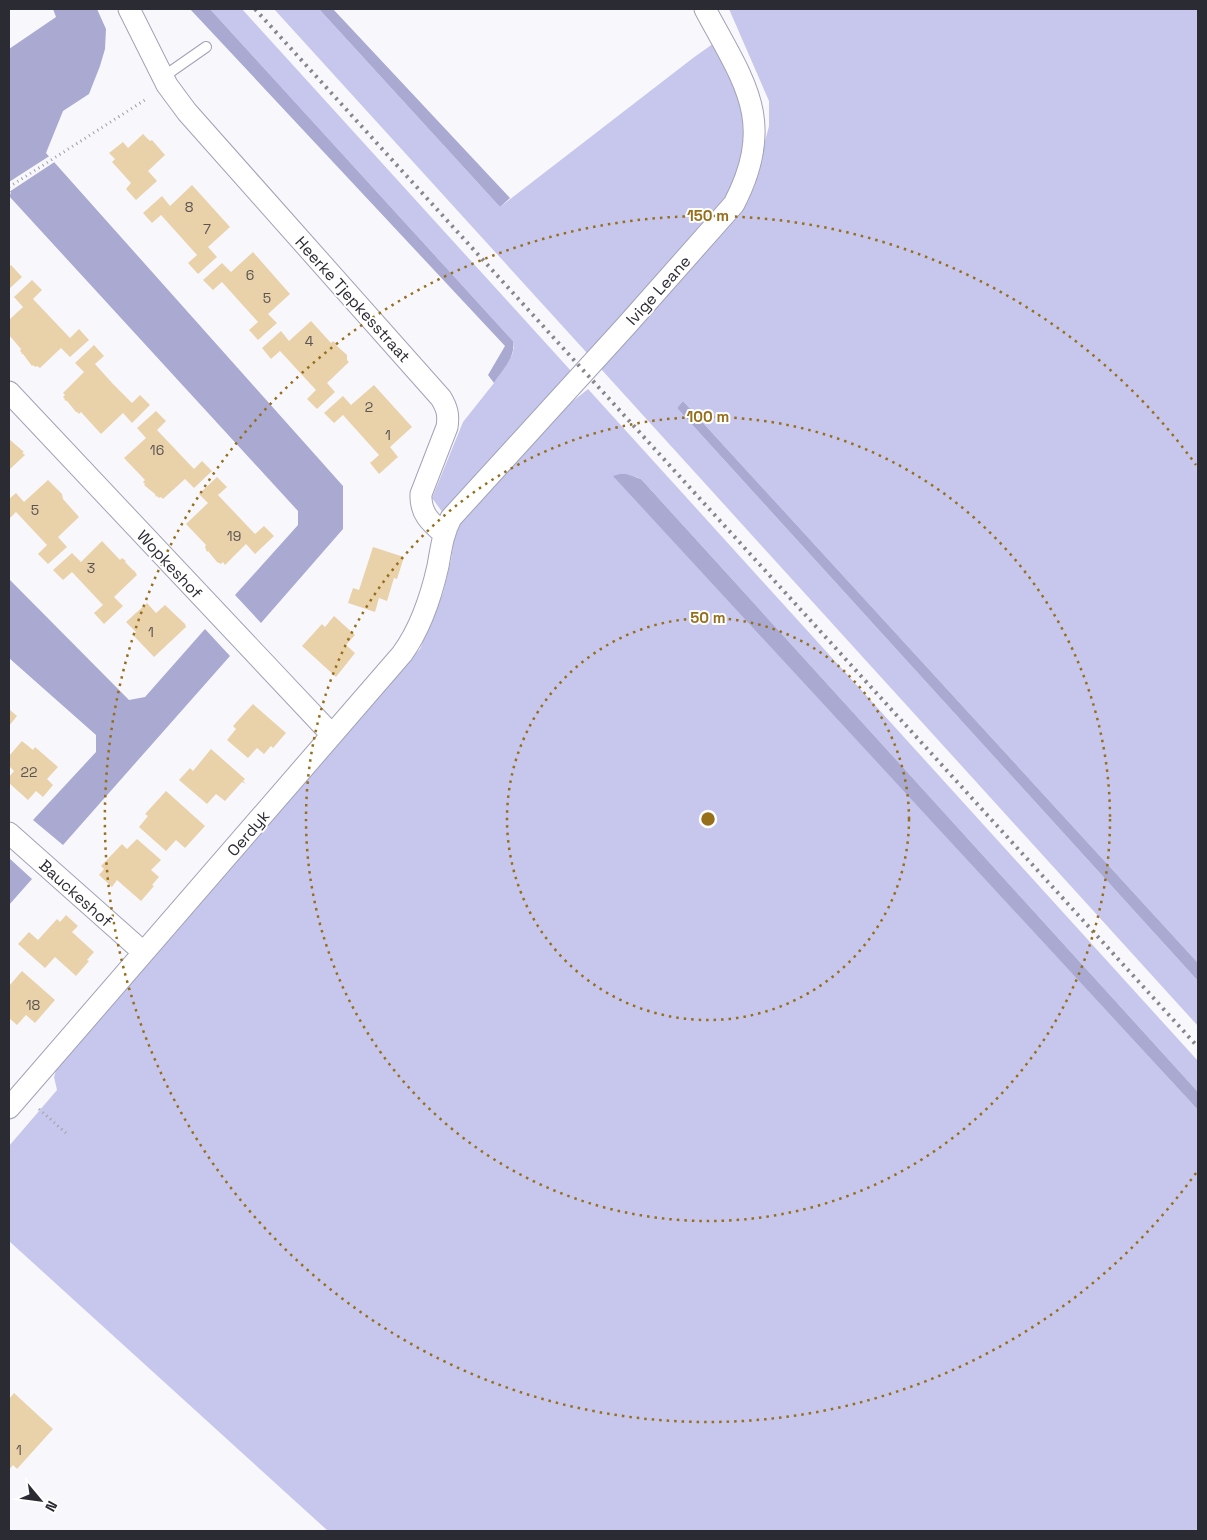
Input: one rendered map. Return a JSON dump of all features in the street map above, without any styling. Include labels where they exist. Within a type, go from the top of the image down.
[{"type":"street","points":[[129,9],[165,81]]},
{"type":"street","name":"Ivige Leane","points":[[444,534],[451,518],[724,217],[741,191],[754,144],[755,123],[750,100],[741,75],[705,9]]},
{"type":"street","name":"Heerke Tjepkesstraat","points":[[165,81],[187,112],[441,398],[447,408],[449,418],[421,494],[420,503],[430,522],[444,534]]},
{"type":"street","name":"Wopkeshof","points":[[9,392],[332,735]]},
{"type":"street","name":"Oerdyk","points":[[15,1101],[402,654],[411,641],[430,596],[444,534]]},
{"type":"street","name":"Bauckeshof","points":[[9,832],[143,952]]},
{"type":"lane","points":[[165,81],[206,47]]},
{"type":"path","points":[[9,187],[59,155],[165,81]]},
{"type":"path","points":[[15,1101],[68,1134]]},
{"type":"shaded area","points":[[53,9],[97,9],[106,29],[105,49],[89,94],[63,111],[46,153],[343,486],[343,529],[261,623],[235,595],[298,525],[298,511],[9,196],[11,193],[9,190],[9,49],[56,17]]},
{"type":"shaded area","points":[[190,9],[210,9],[513,341],[510,358],[494,383],[488,375],[505,346]]},
{"type":"shaded area","points":[[210,9],[242,9],[572,372],[443,513],[432,498],[463,422],[494,383],[512,355],[513,341]]},
{"type":"shaded area","points":[[274,9],[319,9],[500,207],[714,43],[732,77],[743,105],[744,136],[737,175],[709,221],[587,353]]},
{"type":"shaded area","points":[[319,9],[333,9],[510,198],[500,207]]},
{"type":"shaded area","points":[[729,9],[1198,9],[1198,963],[683,401],[677,408],[1198,981],[1198,1026],[601,369],[613,349],[763,149],[769,126],[769,101]]},
{"type":"shaded area","points":[[588,389],[1198,1061],[1198,1092],[641,479],[614,476],[1198,1110],[1198,1531],[328,1531],[9,1241],[9,1146],[57,1090],[54,1077],[57,1067],[420,649],[443,593],[451,560],[455,530],[476,503],[557,414]]},
{"type":"shaded area","points":[[683,401],[1198,963],[1198,981],[677,408]]},
{"type":"shaded area","points":[[620,474],[641,479],[1198,1092],[1198,1110],[613,476]]},
{"type":"shaded area","points":[[9,579],[129,700],[145,697],[205,629],[230,656],[63,845],[33,820],[96,752],[96,735],[9,658]]},
{"type":"shaded area","points":[[9,858],[32,879],[9,905]]},
{"type":"pier","points":[[51,155],[56,161],[9,192],[9,182]]},
{"type":"building","points":[[143,134],[150,141],[152,140],[165,155],[148,171],[157,181],[136,200],[126,189],[131,183],[112,162],[115,159],[109,153],[123,142],[128,148]]},
{"type":"building","points":[[192,185],[230,227],[208,247],[217,257],[198,274],[188,263],[197,255],[161,215],[152,223],[143,213],[162,196],[170,206]]},
{"type":"building","points":[[253,252],[290,294],[268,314],[277,323],[258,340],[249,330],[258,322],[222,282],[213,290],[203,280],[222,263],[231,272]]},
{"type":"building","points":[[11,265],[22,277],[9,289],[9,267]]},
{"type":"building","points":[[32,280],[42,290],[33,299],[70,338],[79,329],[89,340],[70,357],[61,348],[40,368],[32,366],[21,354],[21,349],[9,335],[9,320],[23,307],[14,297]]},
{"type":"building","points":[[311,321],[331,343],[333,341],[337,344],[347,355],[349,362],[327,383],[335,392],[317,409],[307,399],[316,390],[280,351],[271,359],[262,348],[281,331],[289,341]]},
{"type":"building","points":[[94,345],[104,356],[95,364],[113,384],[132,403],[140,395],[150,405],[132,423],[123,413],[101,434],[81,412],[79,414],[76,412],[63,397],[65,395],[63,393],[84,372],[75,363]]},
{"type":"building","points":[[374,385],[412,427],[390,447],[398,457],[379,474],[370,463],[379,455],[343,415],[334,423],[324,413],[343,396],[351,405]]},
{"type":"building","points":[[156,411],[166,421],[157,430],[194,469],[202,461],[212,471],[194,488],[185,479],[163,499],[156,497],[144,485],[143,482],[145,480],[124,458],[146,438],[137,428]]},
{"type":"building","points":[[9,439],[25,455],[9,470]]},
{"type":"building","points":[[217,477],[227,487],[218,495],[255,534],[264,526],[274,536],[255,554],[246,544],[225,565],[223,562],[221,564],[217,562],[207,552],[206,545],[186,524],[208,503],[199,494]]},
{"type":"building","points":[[48,480],[62,494],[63,499],[79,517],[58,537],[67,547],[48,564],[38,554],[47,545],[16,512],[9,519],[9,499],[16,493],[24,502]]},
{"type":"building","points":[[102,541],[120,560],[122,558],[126,561],[137,575],[114,597],[123,606],[104,624],[94,613],[103,605],[72,572],[63,580],[53,570],[72,553],[81,562]]},
{"type":"building","points":[[373,547],[404,557],[397,579],[394,578],[387,601],[379,598],[375,612],[348,603],[353,588],[359,590]]},
{"type":"building","points":[[147,603],[156,613],[165,605],[186,627],[154,657],[133,635],[136,632],[126,622]]},
{"type":"building","points":[[334,616],[355,635],[346,645],[355,653],[336,677],[302,646],[322,624],[325,627]]},
{"type":"building","points":[[253,704],[286,733],[273,748],[271,746],[264,754],[257,748],[248,758],[227,740],[236,729],[233,726]]},
{"type":"building","points":[[9,709],[17,716],[9,726]]},
{"type":"building","points":[[22,741],[33,750],[35,747],[58,767],[47,779],[53,785],[43,797],[36,791],[28,800],[9,783],[9,777],[14,771],[9,766],[9,756]]},
{"type":"building","points":[[211,749],[245,779],[243,781],[246,784],[242,782],[225,801],[216,794],[207,804],[179,780],[190,768],[193,771]]},
{"type":"building","points":[[166,791],[205,826],[185,848],[176,840],[166,851],[139,827],[148,816],[145,814]]},
{"type":"building","points":[[137,839],[161,860],[151,870],[159,877],[141,901],[117,880],[112,887],[99,875],[104,869],[101,866],[122,844],[127,849]]},
{"type":"building","points":[[66,915],[78,926],[72,932],[94,952],[76,976],[55,957],[45,968],[18,944],[29,932],[38,940],[57,919],[60,922]]},
{"type":"building","points":[[22,971],[55,1000],[35,1023],[26,1015],[17,1025],[9,1018],[9,986]]},
{"type":"building","points":[[14,1393],[53,1429],[17,1469],[13,1465],[9,1470],[9,1399]]},
{"type":"railway","points":[[255,9],[1198,1047]]}]
